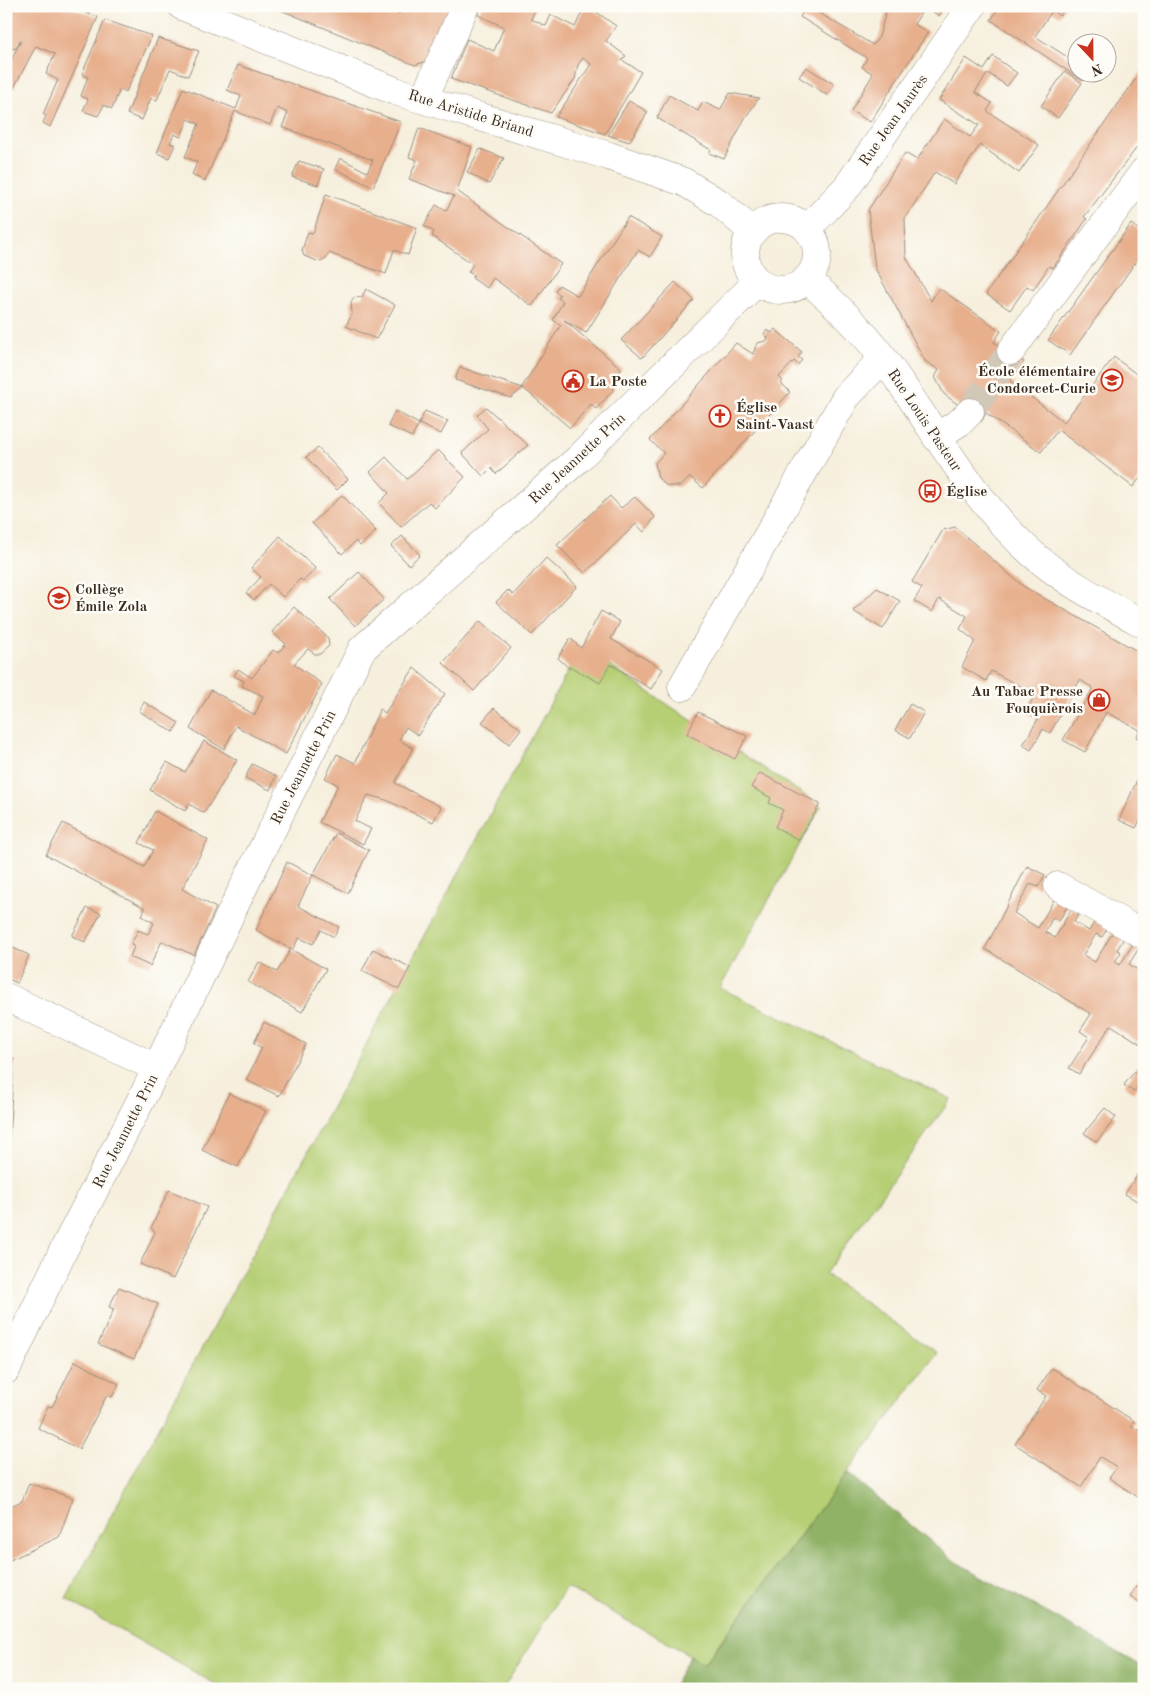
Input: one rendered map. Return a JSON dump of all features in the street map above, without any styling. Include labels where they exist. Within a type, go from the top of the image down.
[{"type":"street","name":"Rue Aristide Briand","points":[[182,6],[395,91],[424,98],[684,182],[719,202],[752,231]]},
{"type":"street","points":[[424,98],[466,6]]},
{"type":"street","name":"Rue Jean Jaurès","points":[[807,229],[847,187],[972,6]]},
{"type":"street","points":[[1011,351],[1144,171]]},
{"type":"street","points":[[785,217],[798,221],[807,229],[817,248],[817,259],[808,279],[789,290],[767,288],[757,282],[746,267],[744,258],[744,248],[752,231],[767,221],[785,217]]},
{"type":"street","name":"Rue Louis Pasteur","points":[[808,279],[851,319],[883,358],[936,437],[1009,531],[1043,562],[1078,589],[1144,624]]},
{"type":"street","name":"Rue Jeannette Prin","points":[[6,1370],[16,1332],[61,1255],[157,1068],[242,888],[362,649],[578,459],[757,282]]},
{"type":"street","points":[[682,687],[846,396],[883,358]]},
{"type":"street","points":[[936,437],[960,422],[970,412]]},
{"type":"street","points":[[1058,886],[1144,935]]},
{"type":"street","points":[[6,997],[157,1068]]},
{"type":"green space","points":[[581,647],[821,806],[720,988],[951,1099],[825,1274],[937,1353],[703,1665],[690,1655],[566,1587],[503,1689],[224,1689],[66,1599]]},
{"type":"green space","points":[[847,1473],[956,1562],[1144,1667],[1144,1689],[672,1689],[690,1655],[704,1665]]},
{"type":"building","points":[[6,6],[65,6],[98,17],[50,127],[43,123],[46,116],[43,114],[58,80],[46,74],[55,54],[36,46],[11,93],[6,90],[6,69],[21,41],[15,49],[6,46]]},
{"type":"building","points":[[271,6],[389,6],[399,14],[407,6],[452,6],[427,61],[415,65]]},
{"type":"building","points":[[482,6],[518,6],[525,9],[526,6],[542,6],[541,9],[536,7],[531,19],[546,26],[551,15],[575,27],[585,6],[588,6],[616,26],[606,41],[626,56],[622,60],[641,72],[605,134],[556,117],[591,64],[583,58],[578,65],[575,79],[551,113],[451,79],[467,39],[494,51],[504,27],[478,15]]},
{"type":"building","points":[[807,6],[873,45],[879,37],[887,8],[883,6],[945,6],[939,16],[925,7],[914,24],[928,32],[870,122],[851,111],[873,74],[862,67],[867,58],[800,17]]},
{"type":"building","points":[[1000,6],[1065,7],[1060,16],[1052,11],[1035,36],[1068,57],[1068,71],[991,20]]},
{"type":"building","points":[[105,20],[152,36],[126,92],[120,89],[112,109],[104,105],[98,116],[83,111],[88,99],[81,96],[88,77],[82,74]]},
{"type":"building","points":[[158,38],[199,51],[188,76],[170,69],[157,100],[151,98],[142,120],[127,114]]},
{"type":"building","points":[[993,56],[1017,73],[1007,86],[988,73],[975,92],[992,103],[987,111],[1039,145],[1019,173],[980,145],[954,184],[935,172],[905,218],[906,257],[931,301],[939,288],[1001,331],[994,342],[1024,362],[1010,381],[1064,422],[1114,357],[1144,380],[1144,473],[1133,487],[1058,430],[1041,452],[986,413],[981,422],[944,394],[935,377],[939,370],[925,361],[875,268],[868,210],[905,153],[917,160],[944,119],[970,137],[979,125],[939,100],[966,58],[984,70]]},
{"type":"building","points":[[238,65],[401,122],[373,187],[335,169],[340,158],[367,172],[373,160],[282,127],[288,113],[277,108],[270,125],[235,111],[205,181],[192,175],[197,162],[185,157],[199,124],[188,119],[181,137],[174,134],[170,143],[175,145],[169,158],[157,153],[183,88],[236,109],[241,96],[227,90]]},
{"type":"building","points":[[806,67],[834,84],[827,95],[799,77]]},
{"type":"building","points":[[1144,67],[1144,138],[1084,217],[1087,219],[1053,268],[1049,266],[1033,290],[1027,286],[1010,310],[986,294]]},
{"type":"building","points":[[1065,71],[1068,73],[1068,82],[1082,83],[1058,118],[1041,106]]},
{"type":"building","points":[[730,93],[759,98],[745,118],[724,159],[709,153],[711,150],[657,118],[669,95],[698,111],[703,102],[720,110]]},
{"type":"building","points":[[629,101],[648,112],[629,142],[608,135]]},
{"type":"building","points":[[419,128],[472,147],[457,191],[561,264],[532,306],[493,278],[487,288],[472,278],[474,275],[468,272],[473,264],[432,236],[434,232],[424,226],[436,205],[446,211],[454,196],[409,179],[417,160],[409,157]]},
{"type":"building","points":[[480,149],[504,158],[489,184],[467,172]]},
{"type":"building","points":[[299,161],[324,169],[318,185],[292,177]]},
{"type":"building","points":[[326,194],[417,228],[408,255],[394,250],[386,274],[329,253],[326,259],[320,262],[304,256],[302,250],[308,232],[313,233]]},
{"type":"building","points":[[628,217],[662,237],[650,257],[638,250],[586,333],[564,320],[622,369],[612,380],[614,389],[608,396],[596,409],[591,404],[570,428],[522,387],[561,325],[553,320],[563,301],[558,298],[560,295],[555,291],[559,285],[578,296]]},
{"type":"building","points":[[1131,224],[1144,233],[1144,250],[1070,355],[1048,340]]},
{"type":"building","points":[[675,282],[694,300],[642,358],[621,340]]},
{"type":"building","points":[[366,289],[395,305],[376,339],[346,326],[352,314],[351,303],[353,298],[362,297]]},
{"type":"building","name":"Église Saint-Vaast","points":[[775,329],[802,352],[798,357],[802,360],[798,365],[794,361],[779,377],[783,381],[781,383],[790,392],[703,488],[690,477],[681,486],[667,486],[658,478],[655,463],[664,453],[650,440],[736,343],[753,354],[757,343],[766,341],[768,338],[764,334],[767,330],[772,333]]},
{"type":"building","points":[[460,367],[523,388],[511,398],[455,380]]},
{"type":"building","points":[[486,407],[528,445],[496,474],[491,468],[483,476],[462,453],[488,429],[477,415]]},
{"type":"building","points":[[395,411],[419,424],[412,437],[388,426]]},
{"type":"building","points":[[425,411],[448,421],[441,434],[419,424]]},
{"type":"building","points":[[318,448],[348,479],[337,490],[306,457]]},
{"type":"building","points":[[438,450],[465,477],[435,508],[429,502],[401,527],[379,503],[389,493],[370,472],[386,457],[407,479]]},
{"type":"building","points":[[342,495],[376,531],[360,546],[356,541],[342,554],[312,523]]},
{"type":"building","points":[[610,496],[621,508],[635,497],[655,517],[644,532],[636,524],[585,573],[557,545]]},
{"type":"building","points":[[955,527],[1023,586],[1144,655],[1144,741],[1136,737],[1140,730],[1106,712],[1085,752],[1063,740],[1093,688],[1080,680],[1050,733],[1043,729],[1031,750],[1023,745],[1038,719],[1026,712],[1035,694],[991,671],[986,681],[962,667],[975,641],[960,629],[967,616],[939,599],[932,612],[914,601],[922,588],[912,582],[943,530]]},
{"type":"building","points":[[280,536],[316,569],[303,581],[300,579],[283,597],[269,584],[254,600],[246,593],[261,577],[251,568]]},
{"type":"building","points":[[402,536],[420,555],[409,565],[391,546]]},
{"type":"building","points":[[546,558],[577,586],[532,635],[496,602],[508,590],[513,595]]},
{"type":"building","points":[[359,572],[384,599],[355,626],[330,599]]},
{"type":"building","points":[[877,588],[900,601],[883,629],[853,611]]},
{"type":"building","points":[[294,607],[328,638],[329,646],[320,654],[315,654],[308,649],[294,664],[322,684],[286,754],[236,726],[224,749],[190,729],[211,690],[255,715],[263,696],[242,686],[244,681],[234,676],[238,669],[252,678],[273,650],[278,653],[286,644],[272,632]]},
{"type":"building","points":[[601,611],[620,622],[611,639],[663,669],[651,689],[610,664],[600,683],[571,667],[570,669],[558,658],[570,638],[581,648]]},
{"type":"building","points":[[480,621],[511,648],[474,691],[443,663]]},
{"type":"building","points":[[414,668],[445,694],[418,735],[406,727],[399,740],[413,748],[395,783],[441,807],[433,822],[386,800],[368,795],[355,821],[371,829],[363,844],[319,822],[338,785],[325,778],[337,754],[355,763],[380,709],[385,713]]},
{"type":"building","points":[[144,702],[179,723],[173,732],[139,711]]},
{"type":"building","points":[[910,704],[924,712],[910,738],[895,730]]},
{"type":"building","points":[[494,708],[521,729],[509,744],[482,722]]},
{"type":"building","points":[[698,712],[747,736],[735,759],[687,734]]},
{"type":"building","points":[[204,741],[237,760],[204,813],[189,804],[185,811],[150,790],[167,762],[185,772]]},
{"type":"building","points":[[252,764],[276,776],[270,790],[245,778]]},
{"type":"building","points":[[1144,765],[1144,813],[1136,828],[1119,820]]},
{"type":"building","points":[[760,773],[820,804],[799,840],[775,827],[783,810],[769,803],[771,798],[751,787]]},
{"type":"building","points":[[155,811],[208,840],[182,889],[216,908],[194,955],[162,941],[150,966],[130,957],[134,947],[131,944],[138,930],[148,934],[154,923],[142,916],[145,908],[46,855],[63,823],[144,867],[153,850],[139,843]]},
{"type":"building","points":[[336,833],[369,850],[348,893],[313,875]]},
{"type":"building","points":[[287,862],[313,875],[298,906],[339,927],[334,937],[321,930],[313,944],[299,938],[292,950],[326,969],[302,1012],[248,982],[259,962],[277,972],[291,949],[256,930]]},
{"type":"building","points":[[1027,866],[1045,875],[1038,887],[1030,884],[1014,913],[1038,928],[1055,898],[1068,905],[1059,921],[1053,917],[1045,932],[1055,938],[1072,908],[1080,912],[1074,922],[1089,931],[1095,921],[1107,929],[1102,937],[1096,934],[1083,955],[1095,962],[1113,932],[1124,938],[1117,950],[1121,952],[1115,962],[1120,965],[1133,944],[1139,948],[1129,964],[1142,973],[1144,970],[1144,1046],[1111,1025],[1079,1074],[1069,1068],[1089,1037],[1080,1031],[1091,1014],[985,949]]},
{"type":"building","points":[[1144,895],[1144,923],[1134,917]]},
{"type":"building","points":[[87,908],[101,913],[85,942],[72,936]]},
{"type":"building","points":[[6,945],[29,955],[17,983],[6,978]]},
{"type":"building","points":[[373,949],[410,967],[399,989],[362,971]]},
{"type":"building","points":[[264,1022],[306,1044],[279,1096],[246,1080],[262,1048],[254,1043]]},
{"type":"building","points":[[6,1059],[14,1059],[8,1155],[6,1155]]},
{"type":"building","points":[[1144,1060],[1144,1080],[1134,1092],[1124,1085]]},
{"type":"building","points":[[229,1093],[266,1111],[238,1167],[202,1150]]},
{"type":"building","points":[[1105,1108],[1116,1117],[1097,1142],[1084,1133]]},
{"type":"building","points":[[1144,1165],[1144,1205],[1125,1194]]},
{"type":"building","points":[[169,1190],[207,1207],[173,1279],[140,1264],[155,1232],[151,1228]]},
{"type":"building","points":[[119,1287],[158,1304],[134,1359],[98,1344],[114,1309],[109,1307]]},
{"type":"building","points":[[75,1361],[119,1384],[112,1397],[107,1395],[79,1449],[38,1428],[48,1406],[52,1407]]},
{"type":"building","points":[[1052,1368],[1134,1421],[1131,1426],[1140,1431],[1144,1425],[1144,1501],[1109,1478],[1117,1467],[1100,1457],[1081,1487],[1015,1444],[1046,1396],[1037,1390]]},
{"type":"building","points":[[29,1483],[73,1498],[59,1537],[8,1561],[6,1508],[22,1501]]},
{"type":"building","points":[[1144,1574],[1144,1605],[1130,1596]]},
{"type":"tunnel","points":[[970,412],[1011,351]]},
{"type":"place","name":"École élémentaire Condorcet-Curie","points":[[1112,380]]},
{"type":"place","name":"La Poste","points":[[573,381]]},
{"type":"place","name":"Église Saint-Vaast","points":[[720,416]]},
{"type":"place","name":"Église","points":[[930,491]]},
{"type":"place","name":"Collège Émile Zola","points":[[59,598]]},
{"type":"place","name":"Au Tabac Presse Fouquièrois","points":[[1099,700]]}]
